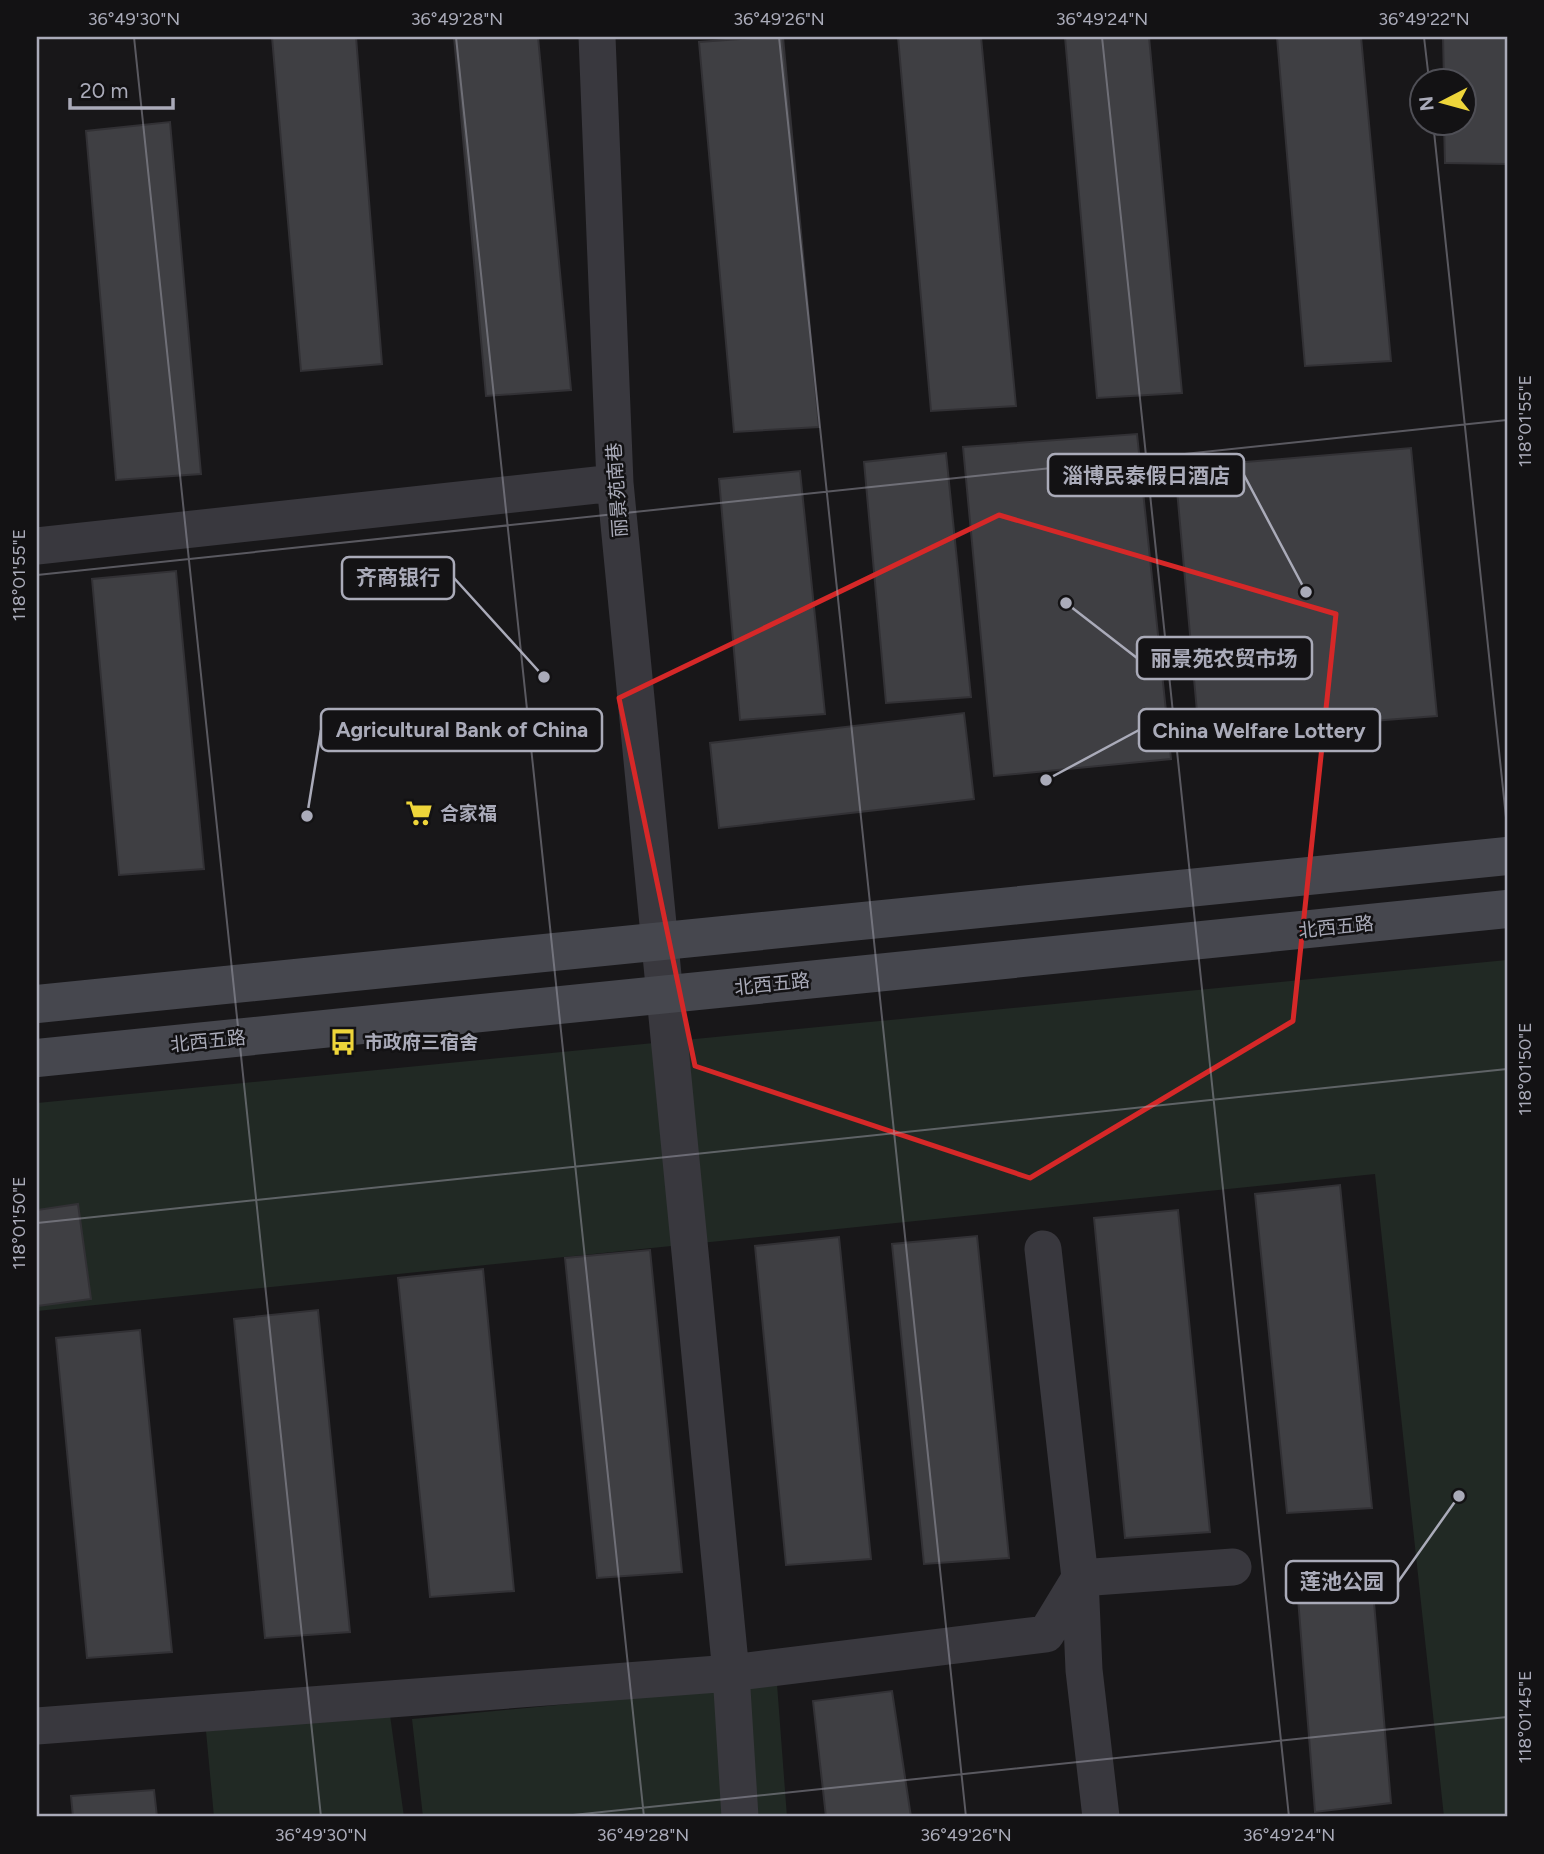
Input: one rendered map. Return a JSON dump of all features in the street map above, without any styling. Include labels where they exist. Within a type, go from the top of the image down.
[{"type":"street","name":"丽景苑南巷","points":[[597,37],[615,483],[731,1672],[740,1817]]},
{"type":"street","points":[[37,546],[615,483]]},
{"type":"street","points":[[37,1004],[1507,856]]},
{"type":"street","name":"北西五路","points":[[37,1058],[1507,909]]},
{"type":"street","points":[[1043,1249],[1080,1578],[1084,1670],[1101,1817]]},
{"type":"street","points":[[1080,1578],[1233,1567]]},
{"type":"street","points":[[37,1726],[731,1672],[1046,1634],[1080,1578]]},
{"type":"highlighted area","points":[[999,515],[1336,614],[1293,1021],[1030,1178],[695,1066],[619,698]]},
{"type":"shaded area","points":[[1507,960],[1507,1817],[1444,1817],[1375,1174],[37,1311],[37,1103]]},
{"type":"shaded area","points":[[777,1684],[787,1817],[423,1817],[412,1719]]},
{"type":"shaded area","points":[[390,1715],[404,1817],[214,1817],[206,1731]]},
{"type":"building","points":[[272,37],[356,37],[382,364],[301,371]]},
{"type":"building","points":[[454,37],[538,37],[571,390],[486,396]]},
{"type":"building","points":[[783,37],[819,427],[734,432],[699,42]]},
{"type":"building","points":[[898,37],[981,37],[1016,406],[931,411]]},
{"type":"building","points":[[1065,37],[1149,37],[1182,393],[1097,398]]},
{"type":"building","points":[[1277,37],[1361,37],[1391,361],[1305,366]]},
{"type":"building","points":[[1443,37],[1507,37],[1507,164],[1445,163],[1444,136],[1478,136],[1478,66],[1444,66]]},
{"type":"building","points":[[170,122],[201,474],[116,480],[86,131]]},
{"type":"building","points":[[1137,434],[1171,759],[994,776],[963,447]]},
{"type":"building","points":[[1411,448],[1437,716],[1199,734],[1175,468]]},
{"type":"building","points":[[946,453],[971,697],[886,703],[864,462]]},
{"type":"building","points":[[800,471],[825,714],[740,720],[719,479]]},
{"type":"building","points":[[176,571],[204,869],[119,875],[92,579]]},
{"type":"building","points":[[964,713],[974,799],[719,828],[710,743]]},
{"type":"building","points":[[1340,1185],[1372,1508],[1287,1513],[1255,1194]]},
{"type":"building","points":[[78,1204],[91,1299],[37,1306],[37,1210]]},
{"type":"building","points":[[1178,1210],[1210,1532],[1125,1538],[1094,1218]]},
{"type":"building","points":[[977,1236],[1009,1558],[924,1564],[892,1244]]},
{"type":"building","points":[[839,1237],[871,1559],[786,1565],[755,1246]]},
{"type":"building","points":[[650,1250],[682,1572],[597,1578],[565,1258]]},
{"type":"building","points":[[483,1269],[514,1591],[430,1597],[398,1278]]},
{"type":"building","points":[[318,1310],[350,1632],[265,1638],[234,1319]]},
{"type":"building","points":[[140,1330],[172,1652],[87,1658],[56,1338]]},
{"type":"building","points":[[1371,1567],[1391,1803],[1315,1812],[1296,1573]]},
{"type":"building","points":[[892,1691],[911,1817],[826,1817],[813,1701]]},
{"type":"building","points":[[154,1790],[157,1817],[73,1817],[71,1796]]},
{"type":"place","name":"淄博民泰假日酒店","points":[[1306,592]]},
{"type":"place","name":"丽景苑农贸市场","points":[[1066,603]]},
{"type":"place","name":"齐商银行","points":[[544,677]]},
{"type":"place","name":"China Welfare Lottery","points":[[1046,780]]},
{"type":"place","name":"合家福","points":[[419,813]]},
{"type":"place","name":"Agricultural Bank of China","points":[[307,816]]},
{"type":"place","name":"市政府三宿舍","points":[[343,1042]]},
{"type":"place","name":"莲池公园","points":[[1459,1496]]}]
